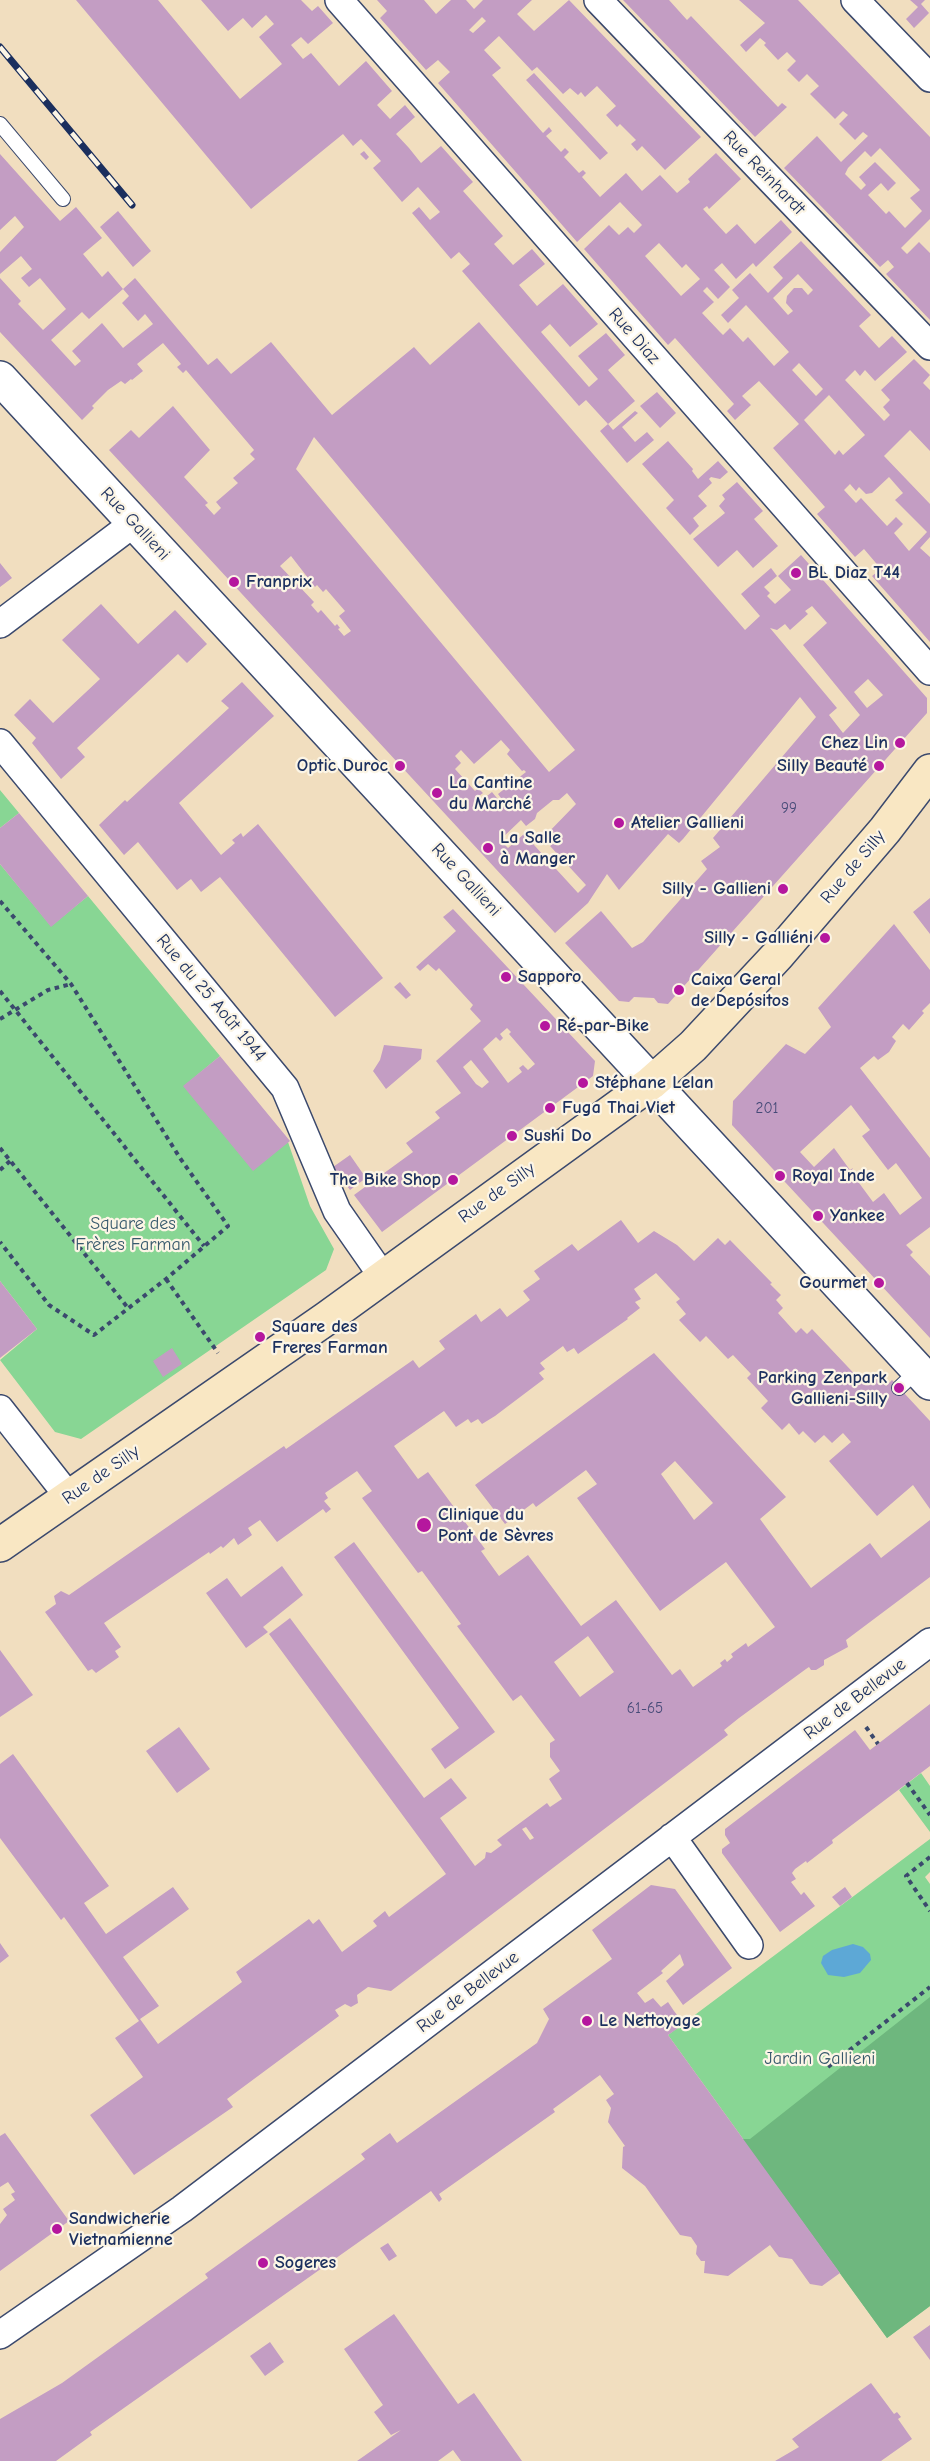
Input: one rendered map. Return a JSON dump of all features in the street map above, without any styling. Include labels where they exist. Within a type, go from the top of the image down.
[{"type":"main road","name":"Rue de Silly","points":[[0,1545],[383,1277],[651,1083],[703,1036],[777,956],[885,830],[930,771]]},
{"type":"street","name":"Rue Diaz","points":[[339,0],[930,672]]},
{"type":"street","name":"Rue Reinhardt","points":[[598,0],[930,346]]},
{"type":"street","points":[[855,0],[930,78]]},
{"type":"street","name":"Rue Gallieni","points":[[0,378],[620,1046],[651,1083],[680,1111],[916,1380]]},
{"type":"street","points":[[0,624],[134,522]]},
{"type":"street","name":"Rue du 25 Août 1944","points":[[0,743],[285,1088],[337,1211],[383,1277]]},
{"type":"street","points":[[0,1409],[69,1497]]},
{"type":"street","name":"Rue de Bellevue","points":[[0,2335],[182,2209],[930,1642]]},
{"type":"street","points":[[672,1837],[749,1945]]},
{"type":"lane","points":[[0,124],[63,199]]},
{"type":"path","points":[[0,901],[71,984],[180,1158],[228,1226],[166,1279],[94,1335],[50,1305],[0,1242]]},
{"type":"path","points":[[0,1019],[48,990],[71,984]]},
{"type":"path","points":[[0,991],[204,1246]]},
{"type":"path","points":[[0,1148],[128,1308]]},
{"type":"path","points":[[0,1170],[10,1161]]},
{"type":"path","points":[[166,1279],[214,1347]]},
{"type":"path","points":[[908,1783],[930,1815]]},
{"type":"path","points":[[930,1857],[906,1876],[930,1911]]},
{"type":"path","points":[[828,2067],[930,1987]]},
{"type":"green space","points":[[0,790],[19,813],[0,828]]},
{"type":"green space","name":"Square des Frères Farman","points":[[0,864],[51,926],[88,896],[220,1056],[184,1086],[288,1142],[310,1206],[334,1249],[326,1270],[81,1439],[55,1432],[0,1360],[37,1329],[0,1281]]},
{"type":"green space","points":[[921,1773],[930,1786],[930,1832],[899,1790]]},
{"type":"green space","name":"Jardin Gallieni","points":[[930,1839],[930,1872],[925,1877],[930,1884],[930,2306],[887,2338],[668,2035]]},
{"type":"green space","points":[[930,1997],[930,2306],[887,2338],[742,2139],[750,2139]]},
{"type":"water","points":[[853,1944],[863,1947],[870,1954],[871,1960],[860,1973],[844,1977],[828,1975],[821,1963],[823,1956],[832,1950]]},
{"type":"building","points":[[76,0],[158,0],[240,99],[282,64],[259,37],[274,24],[266,15],[252,28],[243,18],[228,31],[201,0],[301,0],[312,11],[318,6],[333,23],[308,44],[301,37],[291,45],[303,59],[311,53],[339,86],[366,61],[392,91],[377,105],[390,119],[405,105],[415,117],[396,134],[421,163],[441,146],[473,182],[463,191],[503,236],[494,244],[513,265],[532,249],[545,264],[519,285],[537,306],[563,284],[598,324],[570,347],[550,324],[541,332],[589,387],[598,379],[578,356],[606,333],[625,355],[608,370],[635,401],[608,424],[586,400],[579,406],[462,271],[470,264],[459,252],[451,259],[412,213],[419,207],[430,220],[440,212],[418,187],[402,202],[373,168],[381,161],[361,139],[353,146],[343,134],[251,209]]},
{"type":"building","points":[[377,0],[424,0],[436,14],[451,0],[466,0],[474,9],[483,0],[532,0],[517,14],[534,31],[569,0],[701,137],[665,170],[642,146],[637,151],[631,144],[636,140],[620,124],[617,127],[606,115],[616,106],[597,86],[585,97],[581,92],[578,95],[570,88],[563,94],[537,67],[532,71],[499,36],[484,50],[501,68],[492,75],[543,133],[549,127],[552,131],[546,136],[561,152],[565,148],[569,152],[564,157],[579,173],[583,170],[586,173],[582,177],[600,197],[626,173],[642,191],[660,175],[677,193],[690,182],[688,179],[716,153],[741,179],[709,209],[707,206],[703,209],[726,234],[737,224],[755,244],[781,220],[792,232],[756,267],[753,263],[736,279],[722,263],[714,270],[730,287],[718,299],[707,287],[703,291],[714,302],[702,313],[719,331],[723,335],[730,328],[743,342],[748,337],[774,366],[789,352],[746,305],[728,323],[721,315],[739,298],[732,290],[750,273],[768,293],[783,278],[773,267],[801,241],[871,315],[859,326],[879,348],[892,336],[907,352],[875,381],[865,370],[860,376],[855,370],[845,380],[884,421],[890,415],[883,407],[890,400],[881,390],[914,359],[930,375],[923,383],[930,390],[930,451],[910,430],[884,456],[930,504],[930,537],[920,548],[930,557],[930,642],[872,576],[881,569],[864,549],[855,557],[817,514],[825,507],[773,448],[799,424],[759,381],[742,396],[751,405],[735,420],[727,411],[734,404],[675,338],[668,345],[584,249],[609,225],[619,235],[628,227],[634,233],[642,225],[620,202],[577,242],[438,83],[450,72],[438,60],[426,70],[380,18],[387,11]],"holes":[[[482,17],[486,21],[473,33],[469,30]],[[659,243],[682,268],[686,264],[700,279],[681,296],[645,256]],[[798,274],[813,290],[808,295],[802,288],[794,288],[787,296],[786,303],[793,311],[788,315],[773,298]],[[799,363],[823,389],[816,396],[792,370]],[[829,395],[865,435],[843,455],[839,450],[835,455],[804,420]],[[889,477],[903,493],[895,500],[927,532],[909,551],[894,533],[903,524],[896,517],[887,526],[861,498],[856,503],[844,490],[850,484],[856,491],[859,487],[866,494],[872,493]]]},
{"type":"building","points":[[623,0],[669,0],[687,20],[691,16],[778,107],[782,103],[787,107],[755,137]]},
{"type":"building","points":[[739,0],[798,0],[930,137],[930,219],[901,248],[907,254],[919,242],[930,253],[930,320],[886,274],[894,267],[888,260],[880,267],[784,168],[817,136],[841,162],[868,136],[863,132],[855,140],[839,124],[848,115],[843,111],[835,119],[810,94],[819,86],[807,74],[799,82],[787,70],[796,61],[787,52],[778,60],[760,38],[746,52],[740,45],[765,23]],"holes":[[[880,148],[920,190],[910,198],[922,211],[905,228],[889,211],[886,214],[868,195],[881,183],[888,191],[896,183],[875,162],[859,177],[866,185],[861,190],[845,174],[865,151],[871,157]]]},
{"type":"building","points":[[910,0],[925,0],[921,4],[929,13],[914,28],[906,19],[918,7]]},
{"type":"building","points":[[534,73],[608,153],[600,160],[526,80]]},
{"type":"building","points":[[364,151],[369,157],[366,160],[360,154]]},
{"type":"building","points":[[0,154],[60,221],[76,207],[102,238],[83,254],[102,277],[108,271],[123,289],[135,278],[208,365],[217,358],[231,374],[271,342],[332,415],[414,347],[430,365],[479,322],[745,630],[760,616],[741,594],[771,568],[777,576],[764,587],[770,593],[767,596],[775,604],[791,590],[778,576],[801,555],[927,698],[927,713],[668,1004],[658,1003],[654,998],[634,997],[629,1002],[619,1001],[565,943],[601,911],[632,948],[643,942],[707,869],[701,861],[720,847],[713,838],[816,717],[800,697],[679,843],[668,834],[619,890],[607,874],[588,903],[555,933],[109,450],[131,430],[139,438],[173,406],[210,450],[184,477],[208,503],[205,505],[214,515],[221,508],[216,502],[238,483],[233,478],[255,459],[250,454],[254,450],[186,370],[183,373],[177,367],[181,364],[163,343],[137,364],[143,371],[125,384],[121,381],[108,390],[82,420],[0,332],[0,278],[21,301],[18,304],[43,330],[66,309],[40,278],[29,287],[21,278],[32,269],[21,256],[0,274],[0,252],[24,227],[15,216],[0,230]],"holes":[[[123,289],[129,296],[122,303],[138,321],[145,314],[153,324],[123,348],[102,323],[72,351],[81,361],[75,366],[51,340],[82,312],[89,319]],[[314,437],[575,750],[549,772],[296,469]],[[291,556],[315,587],[317,585],[323,592],[326,589],[345,611],[339,616],[351,631],[344,636],[337,624],[335,626],[321,610],[318,613],[311,605],[314,602],[280,566]],[[812,606],[827,623],[803,645],[860,715],[843,733],[829,715],[837,708],[770,628],[777,630],[785,624],[790,630],[808,614],[805,611]],[[868,679],[883,695],[867,708],[854,692]],[[501,740],[510,750],[507,754],[522,771],[526,772],[498,794],[503,801],[501,803],[492,792],[482,800],[479,796],[483,793],[478,788],[475,791],[455,769],[461,763],[455,756],[461,750],[474,764]],[[567,793],[576,804],[543,838],[546,842],[554,836],[557,840],[550,846],[586,885],[578,893],[524,834],[508,848],[500,840],[521,820],[526,826],[553,800],[559,800]]]},
{"type":"building","points":[[118,211],[151,251],[133,267],[100,227]]},
{"type":"building","points":[[657,392],[676,413],[660,428],[640,406]]},
{"type":"building","points":[[635,411],[638,413],[622,427],[635,442],[647,432],[654,440],[627,463],[600,431],[608,424],[613,430]]},
{"type":"building","points":[[668,441],[693,469],[698,479],[718,461],[728,472],[720,479],[711,477],[709,479],[712,483],[698,496],[707,506],[693,518],[699,526],[690,535],[666,508],[674,500],[642,464]]},
{"type":"building","points":[[737,482],[763,511],[754,519],[778,546],[753,568],[737,550],[718,567],[693,539],[725,513],[719,506],[725,499],[722,495]]},
{"type":"building","points":[[0,563],[12,578],[0,587]]},
{"type":"building","points":[[101,604],[138,644],[175,610],[207,644],[187,663],[178,654],[77,748],[85,757],[61,779],[32,743],[36,738],[14,715],[30,699],[53,723],[100,679],[62,640]]},
{"type":"building","points":[[242,682],[274,716],[179,803],[221,855],[235,843],[232,840],[241,833],[243,837],[258,824],[383,978],[335,1017],[220,877],[201,892],[191,879],[177,890],[138,842],[124,855],[99,825],[229,708],[221,701]]},
{"type":"building","points":[[19,813],[88,896],[51,927],[0,864],[0,828]]},
{"type":"building","points":[[930,898],[930,934],[913,912]]},
{"type":"building","points":[[453,909],[595,1061],[593,1076],[382,1232],[354,1195],[413,1152],[406,1143],[440,1118],[435,1112],[461,1093],[436,1061],[481,1021],[470,1009],[473,1005],[439,968],[436,971],[428,964],[420,971],[416,967],[456,931],[443,917]],"holes":[[[507,1028],[511,1032],[509,1034],[535,1064],[528,1070],[523,1065],[519,1068],[522,1072],[508,1083],[483,1049],[496,1037],[500,1041],[503,1038],[500,1034]],[[471,1060],[489,1082],[482,1088],[463,1067]]]},
{"type":"building","points":[[894,924],[930,970],[930,1003],[922,1011],[924,1013],[909,1030],[903,1024],[892,1037],[896,1041],[889,1052],[878,1060],[874,1056],[860,1068],[930,1158],[930,1227],[906,1245],[913,1252],[910,1255],[930,1276],[930,1338],[732,1125],[733,1101],[786,1044],[805,1054],[831,1027],[818,1008]],"holes":[[[851,1105],[870,1130],[862,1136],[888,1170],[896,1163],[922,1198],[900,1215],[884,1193],[873,1202],[851,1172],[853,1168],[850,1170],[834,1148],[814,1167],[800,1152]]]},
{"type":"building","points":[[400,982],[411,995],[406,999],[394,987]]},
{"type":"building","points":[[384,1045],[422,1049],[421,1059],[386,1089],[373,1071],[380,1060]]},
{"type":"building","points":[[220,1056],[290,1141],[253,1171],[183,1086]]},
{"type":"building","points":[[350,1155],[366,1178],[350,1190],[333,1167]]},
{"type":"building","points":[[621,1220],[638,1243],[654,1231],[677,1245],[694,1261],[718,1238],[725,1245],[730,1240],[781,1295],[776,1300],[783,1308],[778,1313],[796,1333],[801,1328],[807,1334],[812,1329],[864,1384],[875,1374],[886,1386],[892,1380],[930,1421],[930,1509],[913,1485],[877,1516],[829,1461],[851,1442],[843,1433],[832,1443],[824,1435],[815,1443],[803,1431],[799,1435],[789,1423],[782,1430],[761,1408],[768,1401],[747,1378],[751,1374],[733,1355],[728,1359],[706,1336],[700,1342],[679,1320],[686,1314],[676,1302],[680,1299],[656,1273],[634,1289],[641,1299],[635,1302],[640,1308],[628,1319],[578,1354],[574,1348],[567,1352],[563,1346],[540,1363],[545,1369],[539,1373],[544,1379],[495,1416],[482,1424],[478,1419],[471,1423],[468,1419],[456,1427],[444,1411],[394,1446],[418,1479],[428,1472],[485,1549],[481,1551],[499,1576],[528,1555],[581,1626],[616,1600],[672,1675],[680,1669],[693,1687],[722,1666],[720,1663],[725,1659],[727,1662],[733,1657],[731,1654],[746,1643],[748,1647],[775,1627],[726,1562],[660,1611],[577,1498],[597,1484],[586,1470],[536,1507],[533,1503],[505,1524],[475,1485],[654,1353],[786,1497],[760,1519],[811,1588],[870,1543],[881,1558],[930,1520],[930,1577],[846,1640],[848,1647],[824,1660],[824,1665],[816,1670],[811,1670],[809,1667],[739,1718],[724,1730],[728,1735],[391,1991],[368,1987],[357,1995],[358,2003],[351,2007],[345,2004],[335,2010],[339,2016],[227,2099],[233,2107],[134,2175],[90,2115],[143,2077],[115,2038],[139,2021],[64,1917],[61,1920],[0,1838],[0,1764],[13,1754],[109,1886],[84,1903],[106,1934],[173,1887],[189,1909],[123,1957],[159,2006],[140,2019],[158,2044],[242,1982],[236,1972],[309,1919],[313,1924],[319,1919],[342,1952],[377,1926],[373,1921],[385,1911],[389,1917],[446,1874],[269,1634],[290,1618],[424,1798],[451,1778],[467,1798],[440,1818],[475,1866],[485,1858],[486,1852],[491,1853],[502,1845],[497,1840],[547,1803],[550,1807],[562,1799],[549,1779],[560,1771],[550,1757],[550,1743],[555,1740],[521,1695],[513,1701],[457,1626],[461,1624],[422,1571],[418,1573],[362,1498],[372,1491],[357,1471],[325,1493],[328,1498],[324,1501],[331,1509],[326,1513],[323,1509],[277,1542],[260,1520],[248,1528],[252,1535],[238,1545],[234,1538],[223,1548],[221,1546],[210,1554],[209,1552],[104,1623],[121,1647],[115,1651],[119,1657],[96,1673],[92,1669],[88,1671],[45,1612],[56,1604],[54,1596],[61,1591],[69,1595],[284,1446],[286,1449],[413,1360],[419,1368],[445,1349],[439,1341],[476,1314],[481,1322],[500,1308],[507,1317],[530,1300],[523,1291],[540,1279],[534,1271],[572,1244],[578,1251]],"holes":[[[675,1461],[713,1503],[694,1520],[661,1474]],[[588,1636],[614,1672],[580,1697],[554,1662]],[[526,1827],[534,1838],[530,1840],[522,1829]]]},
{"type":"building","points":[[0,1281],[37,1329],[0,1358]]},
{"type":"building","points":[[172,1348],[182,1364],[163,1377],[153,1361]]},
{"type":"building","points":[[354,1542],[495,1732],[445,1769],[431,1749],[459,1728],[334,1557]]},
{"type":"building","points":[[282,1566],[303,1595],[263,1627],[268,1632],[246,1648],[206,1593],[227,1578],[241,1597]]},
{"type":"building","points":[[0,1650],[33,1695],[0,1717]]},
{"type":"building","points":[[930,1704],[930,1766],[832,1840],[833,1843],[807,1863],[806,1861],[795,1869],[792,1873],[796,1879],[791,1882],[801,1895],[804,1892],[815,1906],[780,1932],[722,1853],[722,1849],[730,1843],[725,1835],[725,1829],[855,1730],[870,1750]]},
{"type":"building","points":[[179,1727],[210,1769],[177,1793],[146,1751]]},
{"type":"building","points":[[651,1885],[675,1889],[732,1968],[683,2005],[666,1981],[684,1965],[680,1954],[661,1971],[663,1973],[637,1993],[645,2003],[653,1998],[661,2007],[668,2002],[684,2024],[668,2035],[840,2273],[822,2286],[810,2284],[792,2259],[779,2257],[770,2245],[728,2276],[704,2273],[705,2261],[701,2261],[696,2254],[697,2246],[691,2237],[680,2235],[645,2186],[622,2168],[623,2147],[625,2146],[608,2122],[611,2108],[606,2100],[614,2094],[600,2075],[553,2109],[555,2112],[439,2194],[442,2199],[439,2202],[431,2191],[90,2432],[92,2435],[56,2461],[0,2461],[0,2419],[62,2383],[208,2278],[205,2274],[365,2159],[361,2154],[390,2133],[397,2143],[537,2043],[549,2019],[543,2009],[612,1959],[592,1930]]},
{"type":"building","points":[[845,1887],[852,1897],[840,1906],[832,1897]]},
{"type":"building","points":[[0,1943],[9,1956],[0,1963]]},
{"type":"building","points":[[5,2133],[69,2221],[0,2271],[0,2224],[7,2215],[3,2209],[15,2200],[11,2194],[15,2192],[8,2182],[0,2187],[0,2136]]},
{"type":"building","points":[[388,2243],[397,2256],[389,2261],[380,2248]]},
{"type":"building","points":[[394,2314],[458,2404],[474,2393],[522,2461],[461,2461],[453,2450],[438,2461],[357,2461],[401,2430],[391,2435],[374,2412],[383,2405],[344,2349]]},
{"type":"building","points":[[930,2325],[930,2360],[913,2337]]},
{"type":"building","points":[[270,2342],[284,2362],[265,2376],[250,2356]]},
{"type":"building","points":[[871,2383],[894,2414],[897,2412],[901,2417],[898,2419],[912,2439],[881,2461],[775,2461],[799,2447],[792,2439]]},
{"type":"railway","points":[[0,47],[132,205]]},
{"type":"place","name":"BL Diaz T44","points":[[796,573]]},
{"type":"place","name":"Franprix","points":[[234,582]]},
{"type":"place","name":"Chez Lin","points":[[900,743]]},
{"type":"place","name":"Optic Duroc","points":[[400,766]]},
{"type":"place","name":"Silly Beauté","points":[[879,766]]},
{"type":"place","name":"La Cantine du Marché","points":[[437,793]]},
{"type":"place","name":"Atelier Gallieni","points":[[619,823]]},
{"type":"place","name":"La Salle à Manger","points":[[488,848]]},
{"type":"place","name":"Silly - Gallieni","points":[[783,889]]},
{"type":"place","name":"Silly - Galliéni","points":[[825,938]]},
{"type":"place","name":"Sapporo","points":[[506,977]]},
{"type":"place","name":"Caixa Geral de Depósitos","points":[[679,990]]},
{"type":"place","name":"Ré-par-Bike","points":[[545,1026]]},
{"type":"place","name":"Stéphane Lelan","points":[[583,1083]]},
{"type":"place","name":"Fuga Thai Viet","points":[[550,1108]]},
{"type":"place","name":"Sushi Do","points":[[512,1136]]},
{"type":"place","name":"Royal Inde","points":[[780,1176]]},
{"type":"place","name":"The Bike Shop","points":[[453,1180]]},
{"type":"place","name":"Yankee","points":[[818,1216]]},
{"type":"place","name":"Gourmet","points":[[879,1283]]},
{"type":"place","name":"Square des Freres Farman","points":[[260,1337]]},
{"type":"place","name":"Parking Zenpark Gallieni-Silly","points":[[899,1388]]},
{"type":"place","name":"Clinique du Pont de Sèvres","points":[[424,1525]]},
{"type":"place","name":"Le Nettoyage","points":[[587,2021]]},
{"type":"place","name":"Sandwicherie Vietnamienne","points":[[57,2229]]},
{"type":"place","name":"Sogeres","points":[[263,2263]]}]
